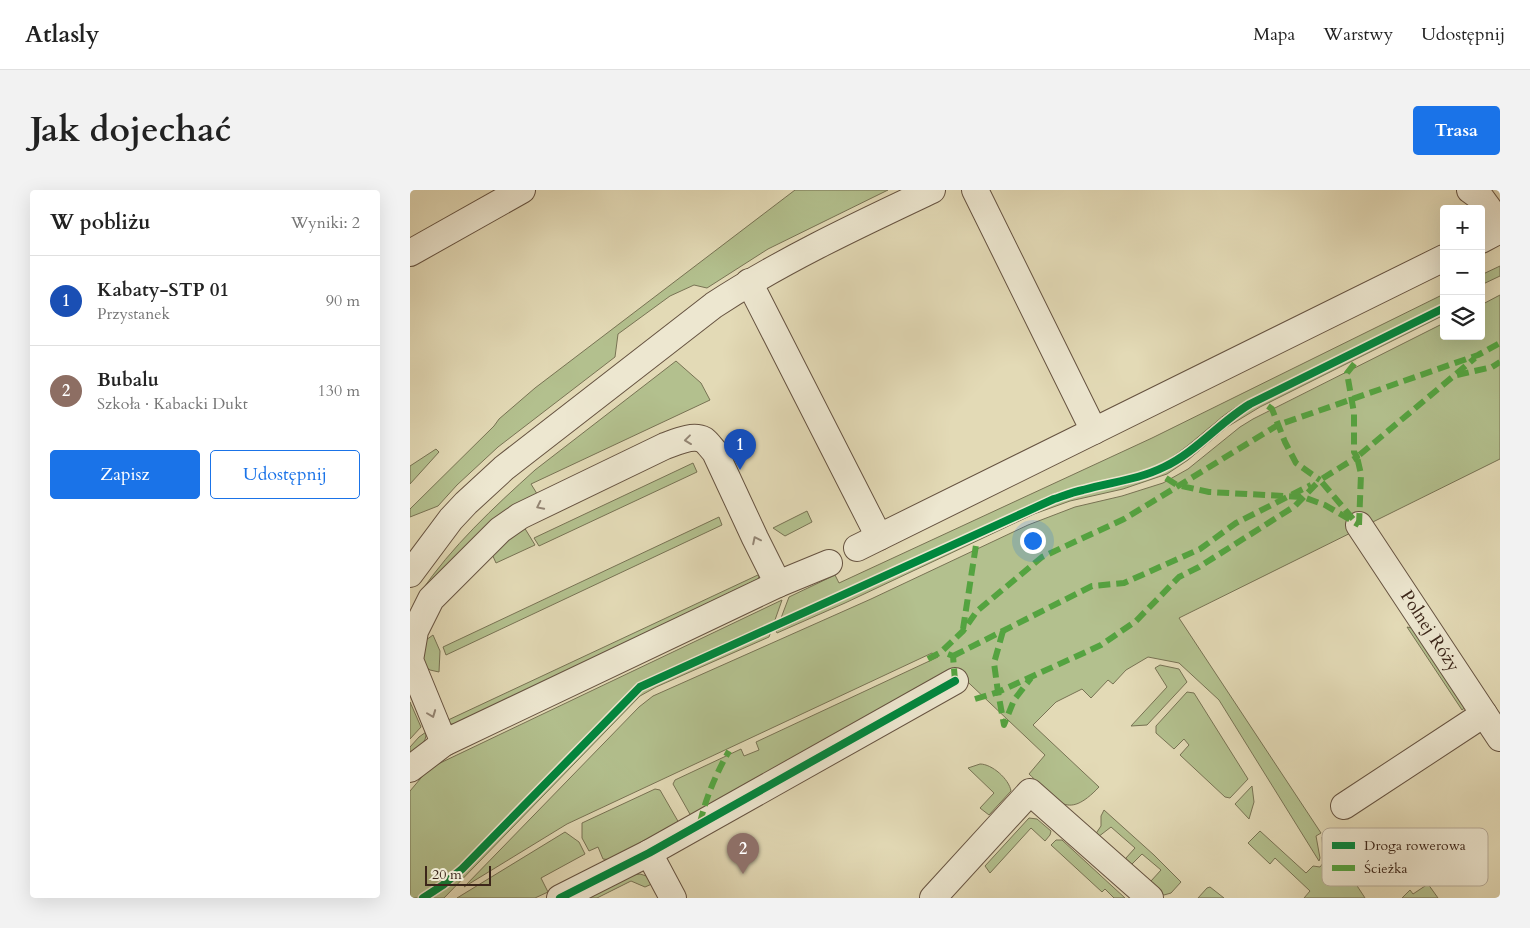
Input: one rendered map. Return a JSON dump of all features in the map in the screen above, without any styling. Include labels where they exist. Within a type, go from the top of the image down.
[{"type":"street","points":[[410,574],[456,514],[504,468],[714,305],[749,282],[846,231],[932,190]]},
{"type":"street","points":[[974,190],[1094,431]]},
{"type":"street","points":[[1470,190],[1481,198],[1500,224]]},
{"type":"street","points":[[410,253],[513,192]]},
{"type":"street","points":[[1485,238],[1500,230]]},
{"type":"street","points":[[749,282],[868,542],[1440,260]]},
{"type":"street","points":[[444,743],[410,660],[415,631],[431,599],[500,530],[520,516],[665,446],[681,441],[699,439],[705,441],[715,452],[754,538],[778,584]]},
{"type":"street","name":"Polnej Róży","points":[[1358,525],[1500,738]]},
{"type":"street","points":[[410,769],[444,743],[778,584],[829,563]]},
{"type":"street","points":[[560,898],[649,853],[955,682]]},
{"type":"street","points":[[1344,806],[1484,714]]},
{"type":"street","points":[[933,898],[1030,792],[1150,898]]},
{"type":"street","points":[[649,853],[672,898]]},
{"type":"green space","points":[[795,190],[888,190],[768,249],[707,288],[694,285],[670,296],[618,334],[615,357],[498,447],[457,485],[438,506],[410,517],[410,509],[499,419],[535,388]]},
{"type":"green space","points":[[1500,266],[1500,276],[1485,283],[1485,273]]},
{"type":"green space","points":[[1500,295],[1500,459],[1179,618],[1321,833],[1316,836],[1319,861],[1219,700],[1179,663],[1148,657],[1126,670],[1113,684],[1108,680],[1091,698],[1082,689],[1056,702],[1033,725],[1099,787],[1088,798],[1078,803],[1070,805],[1055,799],[1029,774],[1045,755],[953,668],[691,816],[673,784],[675,780],[741,749],[744,756],[759,750],[756,742],[938,657],[932,653],[567,824],[464,887],[639,707],[653,696],[871,599],[1028,525],[1075,507],[1122,496],[1163,483],[1188,469],[1240,427],[1253,419],[1440,325],[1440,340],[1485,340],[1485,303]]},
{"type":"green space","points":[[1440,296],[1440,305],[1243,403],[1221,417],[1179,452],[1156,466],[1056,493],[781,618],[789,597],[835,575],[839,583],[1152,438]]},
{"type":"green space","points":[[1440,314],[1440,317],[1260,407],[1227,427],[1188,460],[1167,474],[1123,489],[1070,501],[1034,514],[845,603],[777,633],[776,631],[1045,507],[1081,494],[1125,485],[1160,474],[1182,461],[1219,430],[1254,407]]},
{"type":"green space","points":[[676,361],[701,383],[710,400],[531,484],[539,497],[420,593],[459,543],[535,470]]},
{"type":"green space","points":[[436,449],[439,452],[410,484],[410,466]]},
{"type":"green space","points":[[693,463],[697,472],[539,546],[534,538]]},
{"type":"green space","points":[[807,511],[812,522],[785,536],[773,528]]},
{"type":"green space","points":[[719,517],[722,525],[446,655],[443,647]]},
{"type":"green space","points":[[524,527],[535,545],[496,563],[492,554]]},
{"type":"green space","points":[[760,574],[758,579],[455,724],[446,721]]},
{"type":"green space","points":[[782,600],[769,637],[656,687],[640,696],[444,898],[410,898],[410,791],[426,772],[438,764]]},
{"type":"green space","points":[[1407,627],[1416,629],[1467,706],[1462,710]]},
{"type":"green space","points":[[433,635],[440,651],[439,672],[430,670],[425,666],[421,655],[426,640]]},
{"type":"green space","points":[[1160,665],[1179,669],[1187,682],[1147,725],[1131,726],[1167,687],[1155,668]]},
{"type":"green space","points":[[1187,692],[1194,693],[1248,779],[1230,798],[1225,797],[1180,755],[1189,745],[1184,739],[1174,749],[1156,733],[1156,726]]},
{"type":"green space","points":[[410,702],[421,727],[410,739]]},
{"type":"green space","points":[[426,732],[425,739],[419,748],[410,755],[410,747]]},
{"type":"green space","points":[[980,764],[995,769],[1010,786],[1011,791],[989,815],[980,808],[994,793],[968,768]]},
{"type":"green space","points":[[1252,786],[1254,802],[1249,819],[1235,804]]},
{"type":"green space","points":[[655,789],[660,790],[679,823],[612,860],[603,859],[598,847],[589,851],[582,838],[582,823]]},
{"type":"green space","points":[[1104,810],[1181,882],[1171,893],[1160,894],[1151,881],[1161,870],[1142,854],[1131,865],[1125,861],[1135,848],[1111,827],[1098,837],[1095,835],[1101,826],[1101,816]]},
{"type":"green space","points":[[1029,818],[1037,819],[1051,831],[1050,835],[1045,841],[1031,828],[990,873],[985,866]]},
{"type":"green space","points":[[1260,831],[1306,873],[1313,866],[1320,867],[1322,864],[1322,886],[1357,886],[1365,898],[1304,898],[1310,891],[1275,858],[1270,864],[1248,843]]},
{"type":"green space","points":[[565,832],[579,842],[585,854],[541,878],[548,892],[535,898],[457,898]]},
{"type":"green space","points":[[1056,840],[1062,840],[1125,898],[1114,898],[1105,889],[1102,892],[1051,845]]},
{"type":"green space","points":[[640,874],[650,877],[654,883],[645,887],[631,881],[597,898],[586,898],[633,875]]},
{"type":"green space","points":[[1425,886],[1429,886],[1438,898],[1402,898],[1410,890],[1413,894]]},
{"type":"green space","points":[[1210,887],[1224,898],[1198,898]]},
{"type":"marked path","points":[[928,659],[941,652],[963,631],[977,611],[1042,557],[1124,519],[1278,425],[1478,355],[1500,343]]},
{"type":"marked path","points":[[1359,525],[1361,474],[1357,457],[1475,358]]},
{"type":"marked path","points":[[1457,375],[1492,367],[1500,362]]},
{"type":"marked path","points":[[1353,519],[1320,480],[1357,457],[1354,452],[1354,413],[1347,373],[1355,363]]},
{"type":"marked path","points":[[1268,406],[1272,409],[1285,442],[1296,463],[1320,480]]},
{"type":"marked path","points":[[1166,478],[1177,485],[1209,492],[1303,497],[1325,505],[1359,525]]},
{"type":"marked path","points":[[975,699],[998,692],[1101,645],[1136,621],[1179,577],[1199,567],[1295,506],[1320,480]]},
{"type":"marked path","points":[[953,656],[1092,586],[1124,583],[1200,549],[1236,523],[1311,485]]},
{"type":"marked path","points":[[963,629],[976,545]]},
{"type":"marked path","points":[[1003,631],[994,663],[1004,725],[1014,700],[1031,678]]},
{"type":"marked path","points":[[948,654],[953,656],[955,681]]},
{"type":"marked path","points":[[700,823],[712,786],[729,751]]},
{"type":"cycle path","points":[[423,898],[443,885],[462,869],[640,687],[1054,499],[1134,478],[1164,467],[1187,453],[1228,419],[1250,404],[1440,310]]},
{"type":"cycle path","points":[[560,898],[649,853],[955,681]]},
{"type":"place","name":"Kabaty-STP 01","points":[[740,470]]},
{"type":"place","name":"Bubalu","points":[[743,874]]}]
